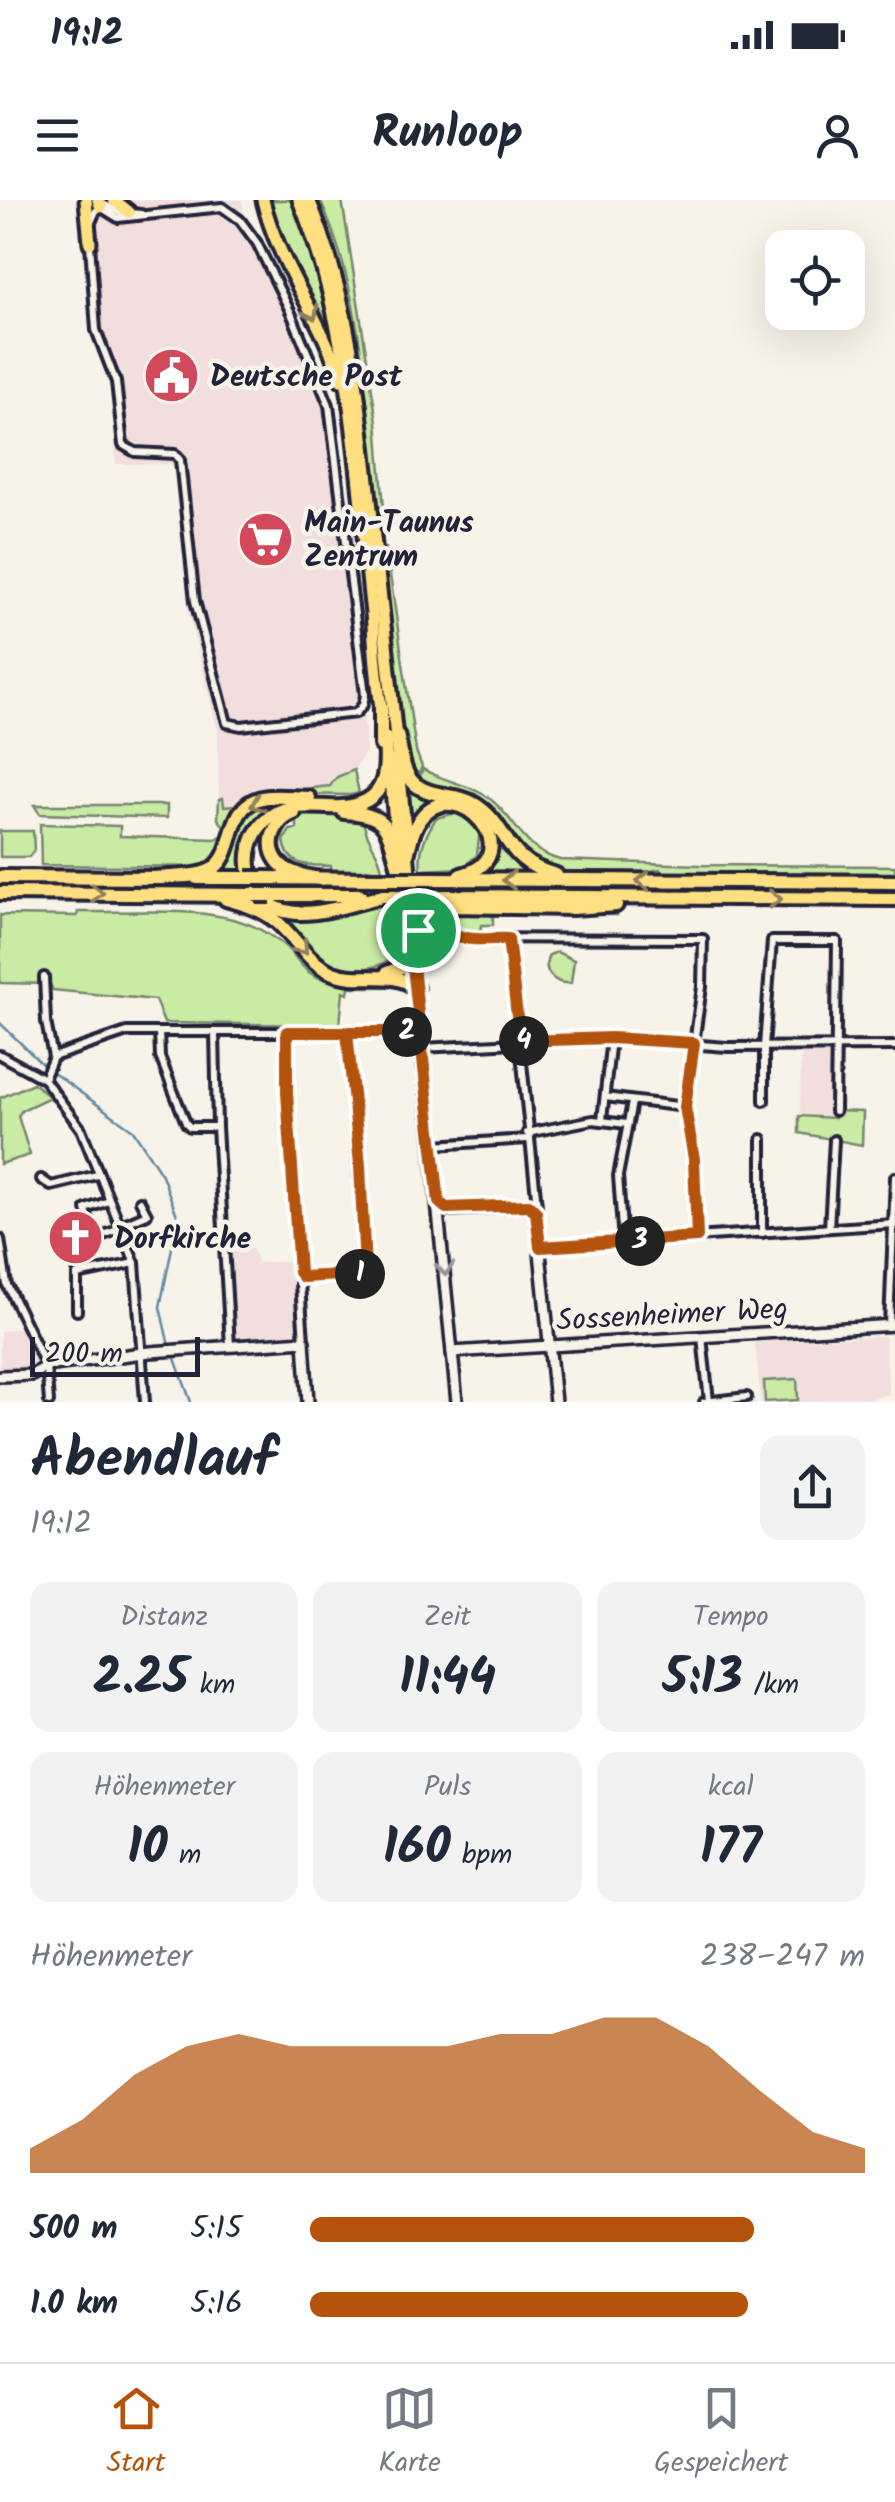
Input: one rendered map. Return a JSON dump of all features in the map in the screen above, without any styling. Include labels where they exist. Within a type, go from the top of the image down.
[{"type":"highway","points":[[263,200],[276,241],[333,356],[352,418]]},
{"type":"highway","points":[[154,878],[213,868],[224,856],[238,814],[260,798],[342,799],[366,792],[376,782],[381,764],[381,707],[352,418],[330,290],[299,200]]},
{"type":"highway","points":[[313,200],[343,305],[358,384],[403,862],[414,938]]},
{"type":"highway","points":[[90,243],[99,204],[135,213]]},
{"type":"highway","points":[[381,707],[405,769],[416,784],[478,806],[512,850],[538,869],[588,880]]},
{"type":"highway","points":[[383,896],[310,914],[286,912],[258,890],[250,872],[249,856],[260,827],[279,810],[354,805],[374,795],[384,778],[391,736]]},
{"type":"highway","points":[[375,977],[399,968],[412,955],[406,936],[403,862],[416,827],[429,810],[454,806],[469,810],[481,819],[490,842],[489,851],[480,866],[468,873],[429,880]]},
{"type":"highway","points":[[320,879],[288,870],[274,856],[274,830],[288,815],[312,812],[375,816],[387,828],[403,862]]},
{"type":"highway","points":[[0,877],[895,882]]},
{"type":"highway","points":[[0,893],[894,900]]},
{"type":"highway","points":[[200,894],[242,903],[265,913],[328,971],[350,977],[401,978],[416,988]]},
{"type":"highway","points":[[424,918],[447,907],[591,907],[678,898]]},
{"type":"street","points":[[90,243],[96,330],[115,377],[124,445],[132,452],[174,454],[180,460],[195,601],[228,723],[241,726],[352,714],[364,705],[365,695],[329,405],[248,228],[225,208],[214,206],[135,213]]},
{"type":"street","points":[[457,1402],[444,1213],[439,1202],[412,955],[414,938],[424,918],[437,920],[462,938],[703,939],[702,987],[685,1107],[694,1159],[697,1237]]},
{"type":"street","points":[[508,939],[556,1402]]},
{"type":"street","points":[[764,1101],[772,941],[837,942],[835,1111]]},
{"type":"street","points":[[44,978],[53,1057],[48,1073]]},
{"type":"street","points":[[160,1032],[160,1057],[186,1123],[217,1126]]},
{"type":"street","points":[[215,1032],[230,1347]]},
{"type":"street","points":[[287,1032],[299,1272],[305,1278]]},
{"type":"street","points":[[308,1402],[300,1284],[305,1278],[359,1274],[365,1269],[347,1032]]},
{"type":"street","points":[[53,1057],[114,1034],[420,1032]]},
{"type":"street","points":[[602,1120],[611,1038]]},
{"type":"street","points":[[422,1048],[611,1038],[764,1047],[895,1046]]},
{"type":"street","points":[[0,1055],[48,1073],[81,1129],[135,1263],[145,1402]]},
{"type":"street","points":[[605,1098],[685,1107]]},
{"type":"street","points":[[622,1242],[618,1176],[632,1102]]},
{"type":"street","points":[[434,1146],[527,1136],[602,1120],[627,1124]]},
{"type":"street","points":[[762,1139],[762,1232]]},
{"type":"street","points":[[829,1228],[834,1140]]},
{"type":"street","points":[[41,1179],[51,1186],[98,1175]]},
{"type":"street","points":[[892,1326],[895,1177]]},
{"type":"street","points":[[527,1205],[534,1186]]},
{"type":"street","points":[[109,1201],[86,1210],[93,1239],[147,1214],[140,1201]]},
{"type":"street","points":[[444,1213],[527,1205],[536,1212],[538,1221]]},
{"type":"street","points":[[540,1247],[894,1224]]},
{"type":"street","points":[[0,1239],[3,1283],[46,1366],[49,1402]]},
{"type":"street","points":[[77,1311],[77,1274],[135,1263]]},
{"type":"street","name":"Sossenheimer Weg","points":[[452,1352],[892,1326]]},
{"type":"street","points":[[702,1338],[706,1402],[747,1397]]},
{"type":"street","points":[[32,1375],[46,1366],[140,1354],[304,1341]]},
{"type":"street","points":[[0,1376],[47,1378]]},
{"type":"shaded area","name":"Main-Taunus Zentrum","points":[[81,200],[242,200],[243,212],[331,388],[368,704],[364,715],[366,751],[354,770],[336,777],[330,786],[247,795],[235,805],[224,806],[223,799],[219,799],[218,732],[189,614],[173,464],[116,464],[113,383],[92,337],[79,219]]},
{"type":"shaded area","points":[[801,1051],[833,1051],[831,1116],[800,1115]]},
{"type":"shaded area","points":[[252,1249],[258,1263],[295,1261],[300,1337],[233,1341],[227,1250]]},
{"type":"shaded area","points":[[22,1328],[39,1360],[38,1367],[0,1369],[0,1331]]},
{"type":"shaded area","points":[[885,1336],[889,1394],[859,1402],[761,1402],[755,1342]]},
{"type":"green space","points":[[267,200],[296,200],[315,250],[346,394],[281,247]]},
{"type":"green space","points":[[320,200],[342,200],[377,422],[385,521],[382,540],[356,322],[336,239]]},
{"type":"green space","points":[[383,546],[416,751],[422,767],[416,779],[405,756]]},
{"type":"green space","points":[[423,769],[489,798],[536,849],[560,860],[895,866],[895,873],[557,871],[542,867],[418,780]]},
{"type":"green space","points":[[354,770],[359,793],[253,798],[223,851],[208,867],[41,865],[40,824],[120,826],[120,836],[216,839],[223,835],[224,826],[218,819],[219,799],[223,798],[224,806],[235,805],[247,795],[330,786],[337,777]]},
{"type":"green space","points":[[405,778],[460,801],[542,873],[475,874],[493,834],[451,802],[412,829]]},
{"type":"green space","points":[[280,800],[335,801],[264,818],[245,872],[216,873],[248,808]]},
{"type":"green space","points":[[34,805],[167,805],[167,818],[40,814]]},
{"type":"green space","points":[[460,812],[469,815],[480,829],[477,855],[463,868],[421,870],[424,843],[436,818]]},
{"type":"green space","points":[[294,815],[362,815],[382,872],[332,872],[331,866],[294,860],[284,840],[290,830],[297,829],[297,822],[290,822],[281,846],[293,868],[282,862],[275,836]]},
{"type":"green space","points":[[0,831],[33,831],[34,850],[29,857],[0,857]]},
{"type":"green space","points":[[250,900],[262,900],[288,916],[383,902],[395,941],[394,957],[366,968],[336,965],[318,955],[296,931]]},
{"type":"green space","points":[[616,909],[617,915],[493,914],[493,925],[481,925],[480,935],[465,936],[431,915],[438,911]]},
{"type":"green space","points":[[78,912],[220,916],[271,936],[320,978],[406,987],[349,987],[348,993],[343,991],[340,1025],[164,1023],[155,1000],[53,990],[50,984],[0,983],[0,915],[77,916]]},
{"type":"green space","points":[[557,952],[574,960],[571,983],[560,982],[548,972],[549,955]]},
{"type":"green space","points":[[33,1083],[50,1097],[22,1110],[18,1116],[30,1155],[0,1164],[0,1098]]},
{"type":"green space","points":[[836,1111],[863,1112],[862,1145],[799,1133],[799,1116],[835,1118]]},
{"type":"green space","points":[[797,1379],[798,1400],[765,1402],[764,1381]]},
{"type":"waterway","points":[[0,1023],[45,1067]]},
{"type":"waterway","points":[[52,1072],[133,1130],[162,1175],[178,1218],[160,1307],[169,1346]]},
{"type":"waterway","points":[[173,1353],[191,1402]]},
{"type":"place","name":"Deutsche Post","points":[[171,376]]},
{"type":"place","name":"Main-Taunus Zentrum","points":[[265,539]]},
{"type":"place","name":"Dorfkirche","points":[[75,1238]]},
{"type":"route","points":[[418,930],[412,956],[420,1032],[347,1032],[365,1269],[359,1274],[303,1277],[299,1272],[287,1092],[287,1032],[347,1032],[412,1032],[420,1032],[439,1202],[448,1210],[532,1206],[538,1221],[540,1247],[697,1237],[694,1159],[685,1107],[694,1043],[636,1038],[520,1041],[508,939],[462,938],[428,917],[418,930]]}]
